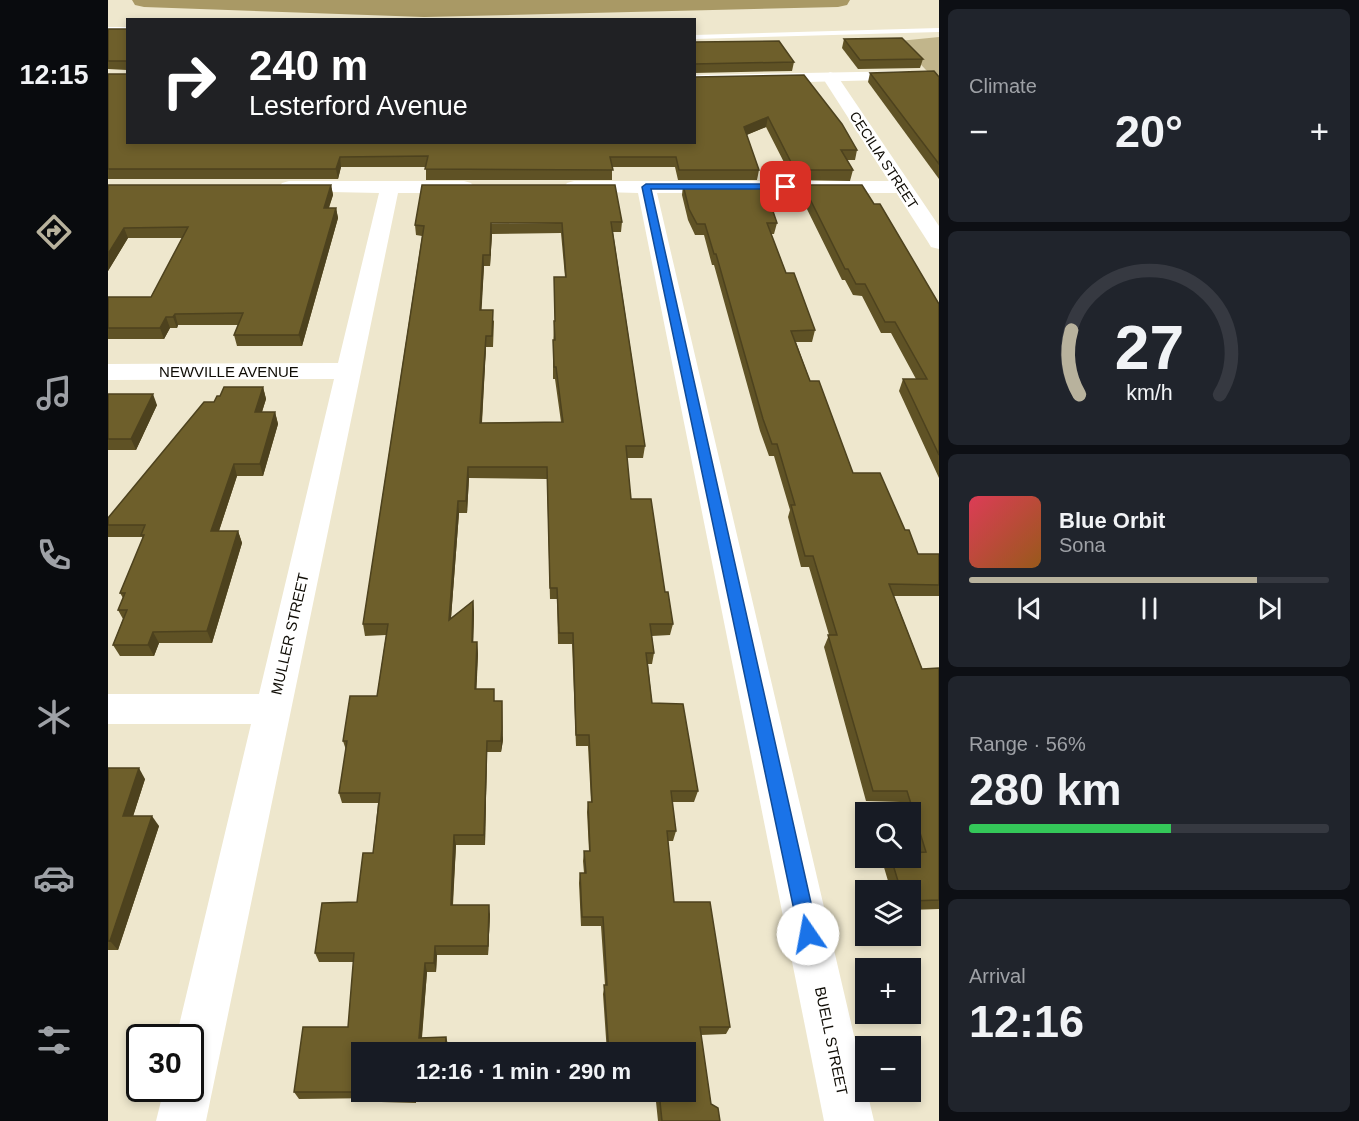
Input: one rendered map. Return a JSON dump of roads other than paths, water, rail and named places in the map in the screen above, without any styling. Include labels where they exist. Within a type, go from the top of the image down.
[{"type":"street","points":[[696,80],[931,75]]},
{"type":"street","name":"CECILIA STREET","points":[[830,77],[939,242]]},
{"type":"street","points":[[273,187],[483,187]]},
{"type":"street","name":"MULLER STREET","points":[[203,1024],[390,187]]},
{"type":"street","points":[[553,187],[902,187]]},
{"type":"street","name":"BUELL STREET","points":[[646,187],[849,1121]]},
{"type":"street","name":"NEWVILLE AVENUE","points":[[108,372],[349,371]]},
{"type":"street","points":[[108,709],[273,709]]},
{"type":"street","points":[[181,1121],[186,1102]]},
{"type":"lane","points":[[108,29],[126,29]]},
{"type":"lane","points":[[696,37],[939,30]]},
{"type":"waterway","points":[[144,0],[424,9],[838,0]]}]
